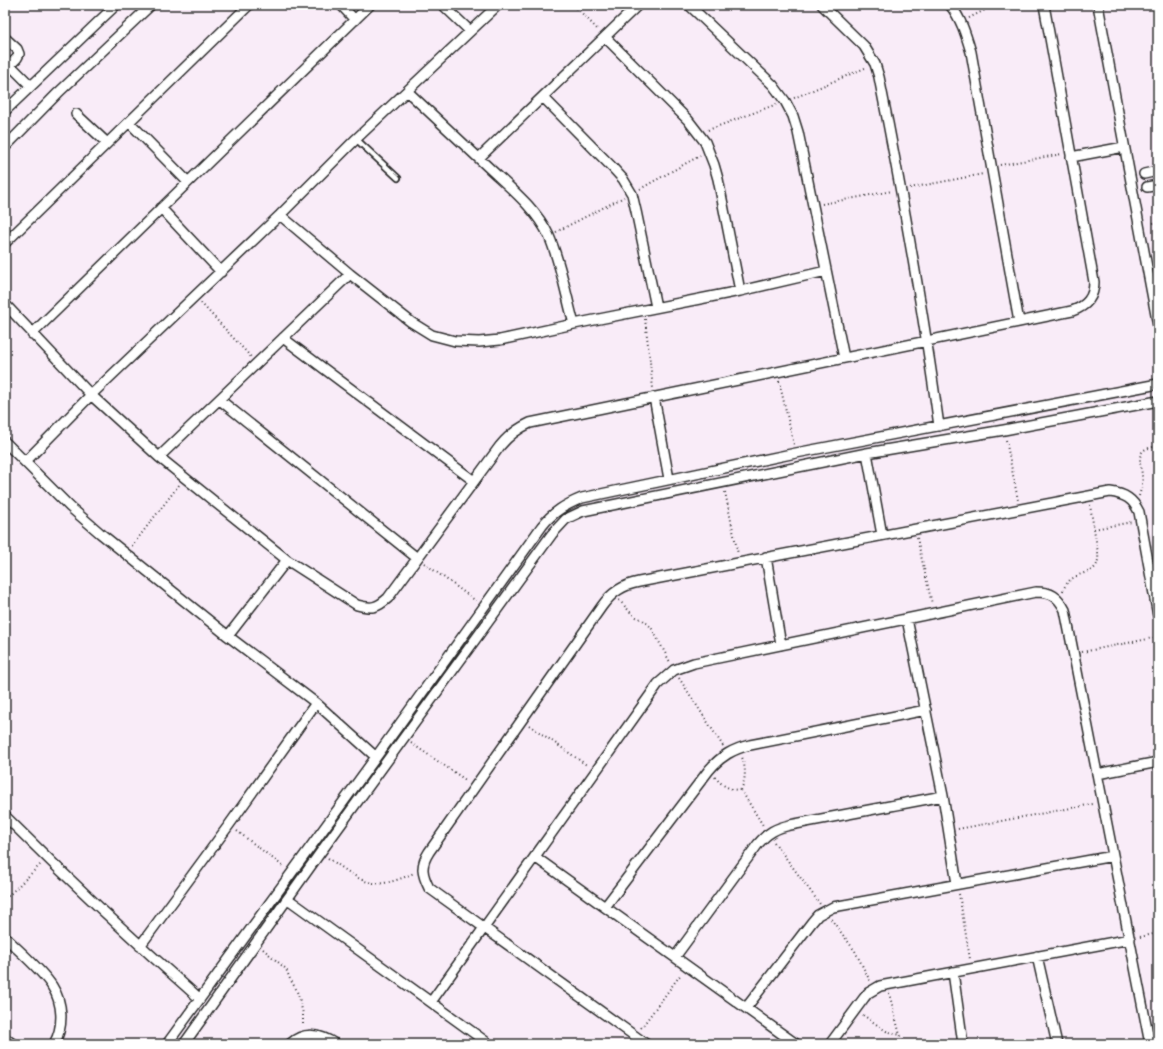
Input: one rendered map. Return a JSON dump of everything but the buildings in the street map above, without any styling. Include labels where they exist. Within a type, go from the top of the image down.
[{"type":"street","points":[[5,111],[116,5]]},
{"type":"street","points":[[5,147],[58,93],[151,5]]},
{"type":"street","points":[[5,243],[249,5]]},
{"type":"street","points":[[341,5],[355,20]]},
{"type":"street","points":[[32,334],[370,5]]},
{"type":"street","points":[[443,5],[470,31]]},
{"type":"street","points":[[26,462],[91,395],[280,215],[356,139],[498,5]]},
{"type":"street","points":[[479,158],[638,5]]},
{"type":"street","points":[[689,5],[773,85],[785,101],[793,116],[798,132],[844,358]]},
{"type":"street","points":[[822,5],[864,46],[870,54],[877,70],[901,190],[928,341],[939,426]]},
{"type":"street","points":[[950,5],[961,22],[967,36],[971,52],[1020,322]]},
{"type":"street","points":[[5,304],[91,395],[160,458],[287,560],[357,605],[368,608],[379,605],[388,598],[508,436],[518,429],[542,420],[1020,322],[1080,309],[1086,304],[1092,298],[1094,282],[1044,5]]},
{"type":"street","points":[[1098,5],[1158,326]]},
{"type":"street","points":[[605,37],[688,120],[704,142],[714,165],[718,180],[740,291]]},
{"type":"street","points":[[5,38],[17,49],[19,54],[8,67],[31,86]]},
{"type":"street","points":[[407,91],[479,158],[530,209],[545,229],[555,254],[574,324]]},
{"type":"street","points":[[543,97],[612,167],[623,179],[632,194],[656,308]]},
{"type":"street","points":[[76,114],[107,143]]},
{"type":"street","points":[[130,122],[188,182]]},
{"type":"street","points":[[1071,155],[1124,147]]},
{"type":"street","points":[[1144,174],[1158,171]]},
{"type":"street","points":[[1147,187],[1158,185]]},
{"type":"street","points":[[162,208],[220,272]]},
{"type":"street","points":[[280,215],[350,274],[411,322],[432,335],[455,341],[479,342],[500,340],[740,291],[826,271]]},
{"type":"street","points":[[160,458],[350,274]]},
{"type":"street","points":[[283,338],[474,481]]},
{"type":"street","points":[[167,1044],[542,526],[556,511],[568,503],[582,498],[796,452],[1158,384]]},
{"type":"street","points":[[654,397],[669,479]]},
{"type":"street","points":[[220,400],[417,558]]},
{"type":"street","points":[[184,1044],[320,853],[552,534],[566,518],[583,511],[867,453],[1004,430],[1158,401]]},
{"type":"street","points":[[5,442],[70,507],[228,636],[316,703],[376,757]]},
{"type":"street","points":[[867,453],[882,536]]},
{"type":"street","points":[[752,461],[756,475]]},
{"type":"street","points":[[646,1044],[429,888],[422,870],[424,860],[428,852],[605,602],[613,593],[621,587],[630,584],[1110,492],[1120,493],[1129,497],[1136,504],[1141,520],[1158,616]]},
{"type":"street","points":[[766,558],[781,645]]},
{"type":"street","points":[[228,636],[287,560]]},
{"type":"street","points":[[431,1002],[658,684],[674,670],[694,662],[1036,592],[1045,592],[1054,595],[1061,602],[1065,610],[1150,1044]]},
{"type":"street","points":[[908,619],[943,796],[957,884]]},
{"type":"street","points":[[140,946],[316,703]]},
{"type":"street","points":[[605,907],[709,770],[717,760],[727,753],[738,748],[926,710]]},
{"type":"street","points":[[1097,774],[1158,762]]},
{"type":"street","points":[[675,957],[758,844],[775,829],[943,796]]},
{"type":"street","points":[[5,816],[140,946],[200,999]]},
{"type":"street","points":[[746,1008],[812,922],[825,910],[842,905],[1113,856]]},
{"type":"street","points":[[535,857],[796,1044]]},
{"type":"street","points":[[288,899],[489,1044]]},
{"type":"street","points":[[5,937],[52,985],[59,1002],[61,1020],[58,1037],[54,1044]]},
{"type":"street","points":[[830,1044],[868,993],[887,984],[1130,939]]},
{"type":"street","points":[[238,946],[249,954]]},
{"type":"street","points":[[1037,956],[1057,1044]]},
{"type":"street","points":[[953,972],[963,1044]]},
{"type":"street","points":[[290,1044],[303,1036],[316,1034],[335,1044]]},
{"type":"street","points":[[5,1038],[13,1044]]},
{"type":"lane","points":[[356,139],[398,178]]},
{"type":"path","points":[[574,5],[605,37]]},
{"type":"path","points":[[961,22],[995,5]]},
{"type":"path","points":[[991,167],[1071,155]]},
{"type":"path","points":[[1153,223],[1158,222]]},
{"type":"path","points":[[195,296],[257,363]]},
{"type":"path","points":[[644,310],[654,397]]},
{"type":"path","points":[[777,372],[796,452]]},
{"type":"path","points":[[1004,430],[1020,509]]},
{"type":"path","points":[[1136,504],[1142,486],[1141,453],[1144,450],[1158,446]]},
{"type":"path","points":[[126,554],[185,478]]},
{"type":"path","points":[[723,482],[739,563]]},
{"type":"path","points":[[1061,602],[1065,585],[1072,578],[1092,570],[1097,565],[1099,560],[1088,496]]},
{"type":"path","points":[[1094,528],[1141,520]]},
{"type":"path","points":[[915,529],[934,613]]},
{"type":"path","points":[[417,558],[484,607]]},
{"type":"path","points":[[1073,654],[1158,637]]},
{"type":"path","points":[[522,720],[596,771]]},
{"type":"path","points":[[404,738],[474,786]]},
{"type":"path","points":[[738,748],[745,765],[745,774],[741,790],[768,834],[855,951],[874,989]]},
{"type":"path","points":[[709,770],[722,785],[734,790],[741,790]]},
{"type":"path","points":[[948,831],[1103,802]]},
{"type":"path","points":[[229,825],[291,873]]},
{"type":"path","points":[[320,853],[363,881],[375,884],[388,884],[422,870]]},
{"type":"path","points":[[5,900],[47,858]]},
{"type":"path","points":[[957,884],[972,968]]},
{"type":"path","points":[[1130,939],[1158,934]]},
{"type":"path","points":[[256,943],[286,968],[299,997],[302,1014],[303,1036]]},
{"type":"path","points":[[635,1036],[686,966]]},
{"type":"path","points":[[887,984],[900,1035],[907,1044]]},
{"type":"path","points":[[856,1009],[880,1027],[900,1035]]}]
